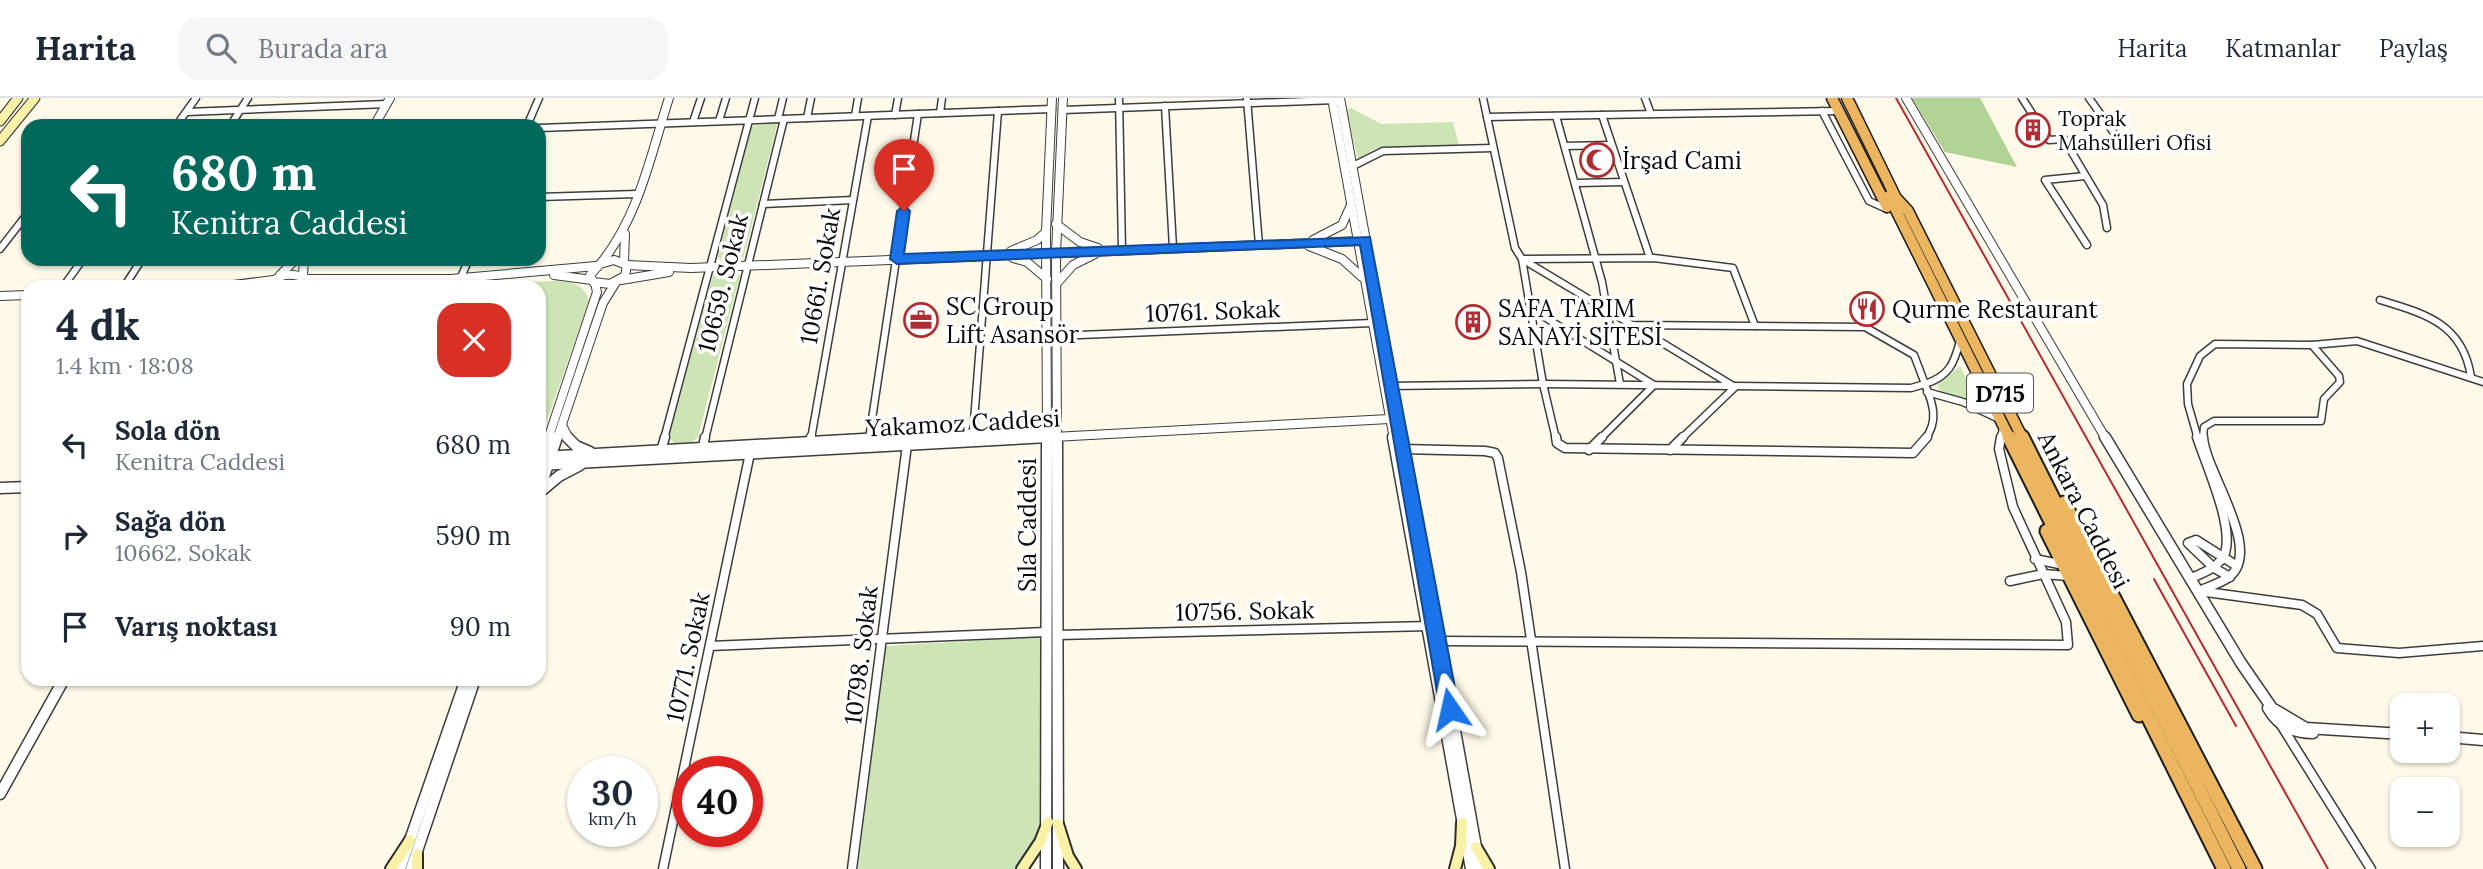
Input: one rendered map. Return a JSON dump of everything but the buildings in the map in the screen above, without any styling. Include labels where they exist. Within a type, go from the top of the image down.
[{"type":"highway","name":"D715","points":[[1832,98],[1898,212]]},
{"type":"highway","name":"Ankara Caddesi","points":[[1840,98],[2003,418],[2076,573],[2224,869]]},
{"type":"highway","name":"Ankara Caddesi","points":[[1847,98],[1896,198],[1898,212],[1960,341],[2003,418],[2043,524],[2076,573],[2239,869]]},
{"type":"highway","points":[[1853,98],[1898,212]]},
{"type":"highway","points":[[2003,418],[2058,491],[2255,869]]},
{"type":"highway","points":[[2076,573],[2215,869]]},
{"type":"main road","points":[[0,121],[18,98]]},
{"type":"main road","points":[[0,141],[35,98]]},
{"type":"main road","points":[[1022,869],[1053,823]]},
{"type":"main road","points":[[1053,823],[1076,869]]},
{"type":"main road","points":[[1455,869],[1461,846],[1462,823]]},
{"type":"main road","points":[[391,869],[410,840]]},
{"type":"main road","points":[[1476,847],[1489,869]]},
{"type":"main road","points":[[416,854],[417,869]]},
{"type":"street","points":[[182,119],[196,98]]},
{"type":"street","points":[[234,119],[248,98]]},
{"type":"street","points":[[530,119],[539,98]]},
{"type":"street","points":[[546,456],[597,292],[590,275],[613,251],[626,228],[669,98]]},
{"type":"street","points":[[693,122],[701,98]]},
{"type":"street","points":[[719,121],[726,98]]},
{"type":"street","name":"10659. Sokak","points":[[661,450],[755,98]]},
{"type":"street","name":"10659. Sokak","points":[[701,452],[763,204],[783,98]]},
{"type":"street","points":[[807,118],[811,98]]},
{"type":"street","points":[[855,116],[858,98]]},
{"type":"street","points":[[895,115],[898,98]]},
{"type":"street","points":[[940,113],[942,98]]},
{"type":"street","name":"Sıla Caddesi","points":[[1046,869],[1053,823],[1046,632],[1047,433],[1052,283],[1051,253],[1046,232],[1052,98]]},
{"type":"street","points":[[1051,253],[1056,224],[1063,98]]},
{"type":"street","points":[[1119,98],[1122,250]]},
{"type":"street","points":[[1483,98],[1515,248],[1522,259],[1556,443],[1565,448],[1588,450],[1913,453],[1934,424],[1934,405],[1923,384],[1914,355],[1865,327],[1632,325]]},
{"type":"street","points":[[1645,98],[1651,114]]},
{"type":"street","points":[[1906,98],[2030,313],[2272,716],[2371,869]]},
{"type":"street","points":[[2022,98],[2049,139],[2064,139],[2102,205],[2107,228]]},
{"type":"street","points":[[2089,98],[2124,148]]},
{"type":"street","points":[[1063,110],[1165,106],[1201,101],[1336,99]]},
{"type":"street","points":[[1336,99],[1351,167],[1361,241],[1387,386],[1389,419],[1480,869]]},
{"type":"street","points":[[1336,99],[1351,206],[1361,241],[1364,279],[1402,449],[1429,626]]},
{"type":"street","points":[[1247,100],[1259,245]]},
{"type":"street","points":[[187,112],[388,101]]},
{"type":"street","points":[[378,119],[388,101]]},
{"type":"street","points":[[1165,106],[1173,248]]},
{"type":"street","points":[[546,128],[1052,109]]},
{"type":"street","points":[[973,434],[998,111]]},
{"type":"street","points":[[1822,111],[1869,201],[1898,212]]},
{"type":"street","points":[[1487,117],[1838,111]]},
{"type":"street","points":[[869,443],[918,114]]},
{"type":"street","points":[[1602,115],[1650,258]]},
{"type":"street","name":"10661. Sokak","points":[[810,442],[868,116]]},
{"type":"street","points":[[1556,116],[1598,258],[1620,384]]},
{"type":"street","points":[[1565,146],[1611,145]]},
{"type":"street","points":[[1351,167],[1382,151],[1492,148]]},
{"type":"street","points":[[2085,176],[2045,180],[2087,245]]},
{"type":"street","points":[[1576,183],[1624,182]]},
{"type":"street","points":[[546,197],[637,194]]},
{"type":"street","points":[[763,204],[853,200]]},
{"type":"street","points":[[1297,243],[1317,239],[1337,229],[1345,220],[1351,206]]},
{"type":"street","points":[[0,249],[21,222]]},
{"type":"street","points":[[1056,224],[1086,245],[1109,251]]},
{"type":"street","points":[[546,458],[562,425],[603,303],[618,281],[628,272],[626,228]]},
{"type":"street","points":[[1002,255],[1037,240],[1046,232]]},
{"type":"street","points":[[546,274],[604,285],[708,267],[1361,241]]},
{"type":"street","points":[[1297,243],[1335,255],[1353,267],[1364,279]]},
{"type":"street","points":[[1052,283],[1081,261],[1109,251]]},
{"type":"street","points":[[1002,255],[1027,262],[1052,283],[1058,433],[1058,635],[1053,823],[1058,869]]},
{"type":"street","points":[[1522,259],[1650,258],[1700,261],[1733,268],[1755,326]]},
{"type":"street","points":[[1522,259],[1735,387]]},
{"type":"street","points":[[382,280],[546,274],[614,260],[626,264],[691,268]]},
{"type":"street","points":[[274,280],[289,266]]},
{"type":"street","points":[[461,277],[466,266]]},
{"type":"street","points":[[277,280],[293,273],[302,280]]},
{"type":"street","points":[[0,296],[21,295]]},
{"type":"street","points":[[2379,300],[2416,311],[2443,324],[2455,335],[2462,348],[2471,368],[2471,377]]},
{"type":"street","points":[[1530,307],[1654,385]]},
{"type":"street","name":"10761. Sokak","points":[[1056,337],[1373,323]]},
{"type":"street","points":[[1387,386],[1620,384],[1911,388],[1943,377],[1954,369],[1960,341]]},
{"type":"street","points":[[2191,578],[2214,568],[2225,552],[2226,531],[2195,433],[2186,389],[2201,353],[2214,344],[2312,345],[2341,341],[2369,343],[2483,382]]},
{"type":"street","points":[[2199,591],[2230,577],[2240,556],[2235,526],[2206,447],[2203,431],[2206,425],[2214,421],[2320,421],[2319,407],[2322,400],[2340,382],[2339,376],[2312,345]]},
{"type":"street","points":[[1588,450],[1654,385]]},
{"type":"street","points":[[1670,450],[1735,387]]},
{"type":"street","points":[[1433,642],[1531,640],[2068,645],[2066,622],[2017,519],[1999,449],[2003,418],[1963,402],[1927,392]]},
{"type":"street","name":"Yakamoz Caddesi","points":[[546,462],[661,450],[750,453],[973,434],[1389,419]]},
{"type":"street","points":[[562,425],[565,435],[582,450],[603,454]]},
{"type":"street","name":"Yakamoz Caddesi","points":[[546,462],[595,461],[810,442],[907,445],[1047,433]]},
{"type":"street","name":"10798. Sokak","points":[[852,869],[907,445]]},
{"type":"street","points":[[1402,449],[1485,451],[1495,453],[1498,458],[1531,640],[1566,869]]},
{"type":"street","name":"10771. Sokak","points":[[663,869],[750,453]]},
{"type":"street","points":[[546,488],[566,472],[595,461]]},
{"type":"street","points":[[0,488],[21,486]]},
{"type":"street","points":[[2230,577],[2214,568],[2188,543],[2196,540],[2237,566]]},
{"type":"street","points":[[2035,559],[2076,573]]},
{"type":"street","points":[[2010,581],[2043,574],[2076,573]]},
{"type":"street","points":[[2199,591],[2302,605],[2317,614],[2337,648],[2399,653],[2483,646]]},
{"type":"street","name":"10756. Sokak","points":[[1058,635],[1429,626]]},
{"type":"street","points":[[710,646],[1046,632]]},
{"type":"street","points":[[1433,642],[1471,869]]},
{"type":"street","points":[[0,794],[60,686]]},
{"type":"street","points":[[400,869],[464,686]]},
{"type":"street","points":[[411,869],[473,686]]},
{"type":"street","points":[[2256,688],[2272,708],[2306,728],[2390,733]]},
{"type":"street","points":[[2280,725],[2305,733],[2332,731]]},
{"type":"street","points":[[2460,738],[2483,740]]},
{"type":"green space","points":[[1912,98],[1980,98],[2017,167],[1945,152]]},
{"type":"green space","points":[[1351,108],[1381,124],[1453,122],[1459,145],[1387,147],[1375,149],[1358,159],[1346,110]]},
{"type":"green space","points":[[777,125],[744,256],[740,259],[721,260],[718,257],[752,126]]},
{"type":"green space","points":[[713,275],[740,275],[698,437],[691,443],[677,445],[669,438]]},
{"type":"green space","points":[[546,281],[576,285],[584,291],[589,301],[546,423]]},
{"type":"green space","points":[[1960,366],[1981,409],[1941,392],[1936,382],[1945,379]]},
{"type":"green space","points":[[1040,637],[1040,822],[1034,841],[1020,864],[1016,869],[858,869],[886,646]]},
{"type":"railway","points":[[1896,98],[2328,869]]},
{"type":"railway","points":[[2154,579],[2236,726]]},
{"type":"place","name":"Toprak Mahsülleri Ofisi","points":[[2033,130]]},
{"type":"place","name":"İrşad Cami","points":[[1597,160]]},
{"type":"place","name":"Qurme Restaurant","points":[[1867,309]]},
{"type":"place","name":"SC Group Lift Asansör","points":[[921,320]]},
{"type":"place","name":"SAFA TARIM SANAYİ SİTESİ","points":[[1473,322]]},
{"type":"route","points":[[904,211],[897,259],[1366,240],[1450,709]]}]
